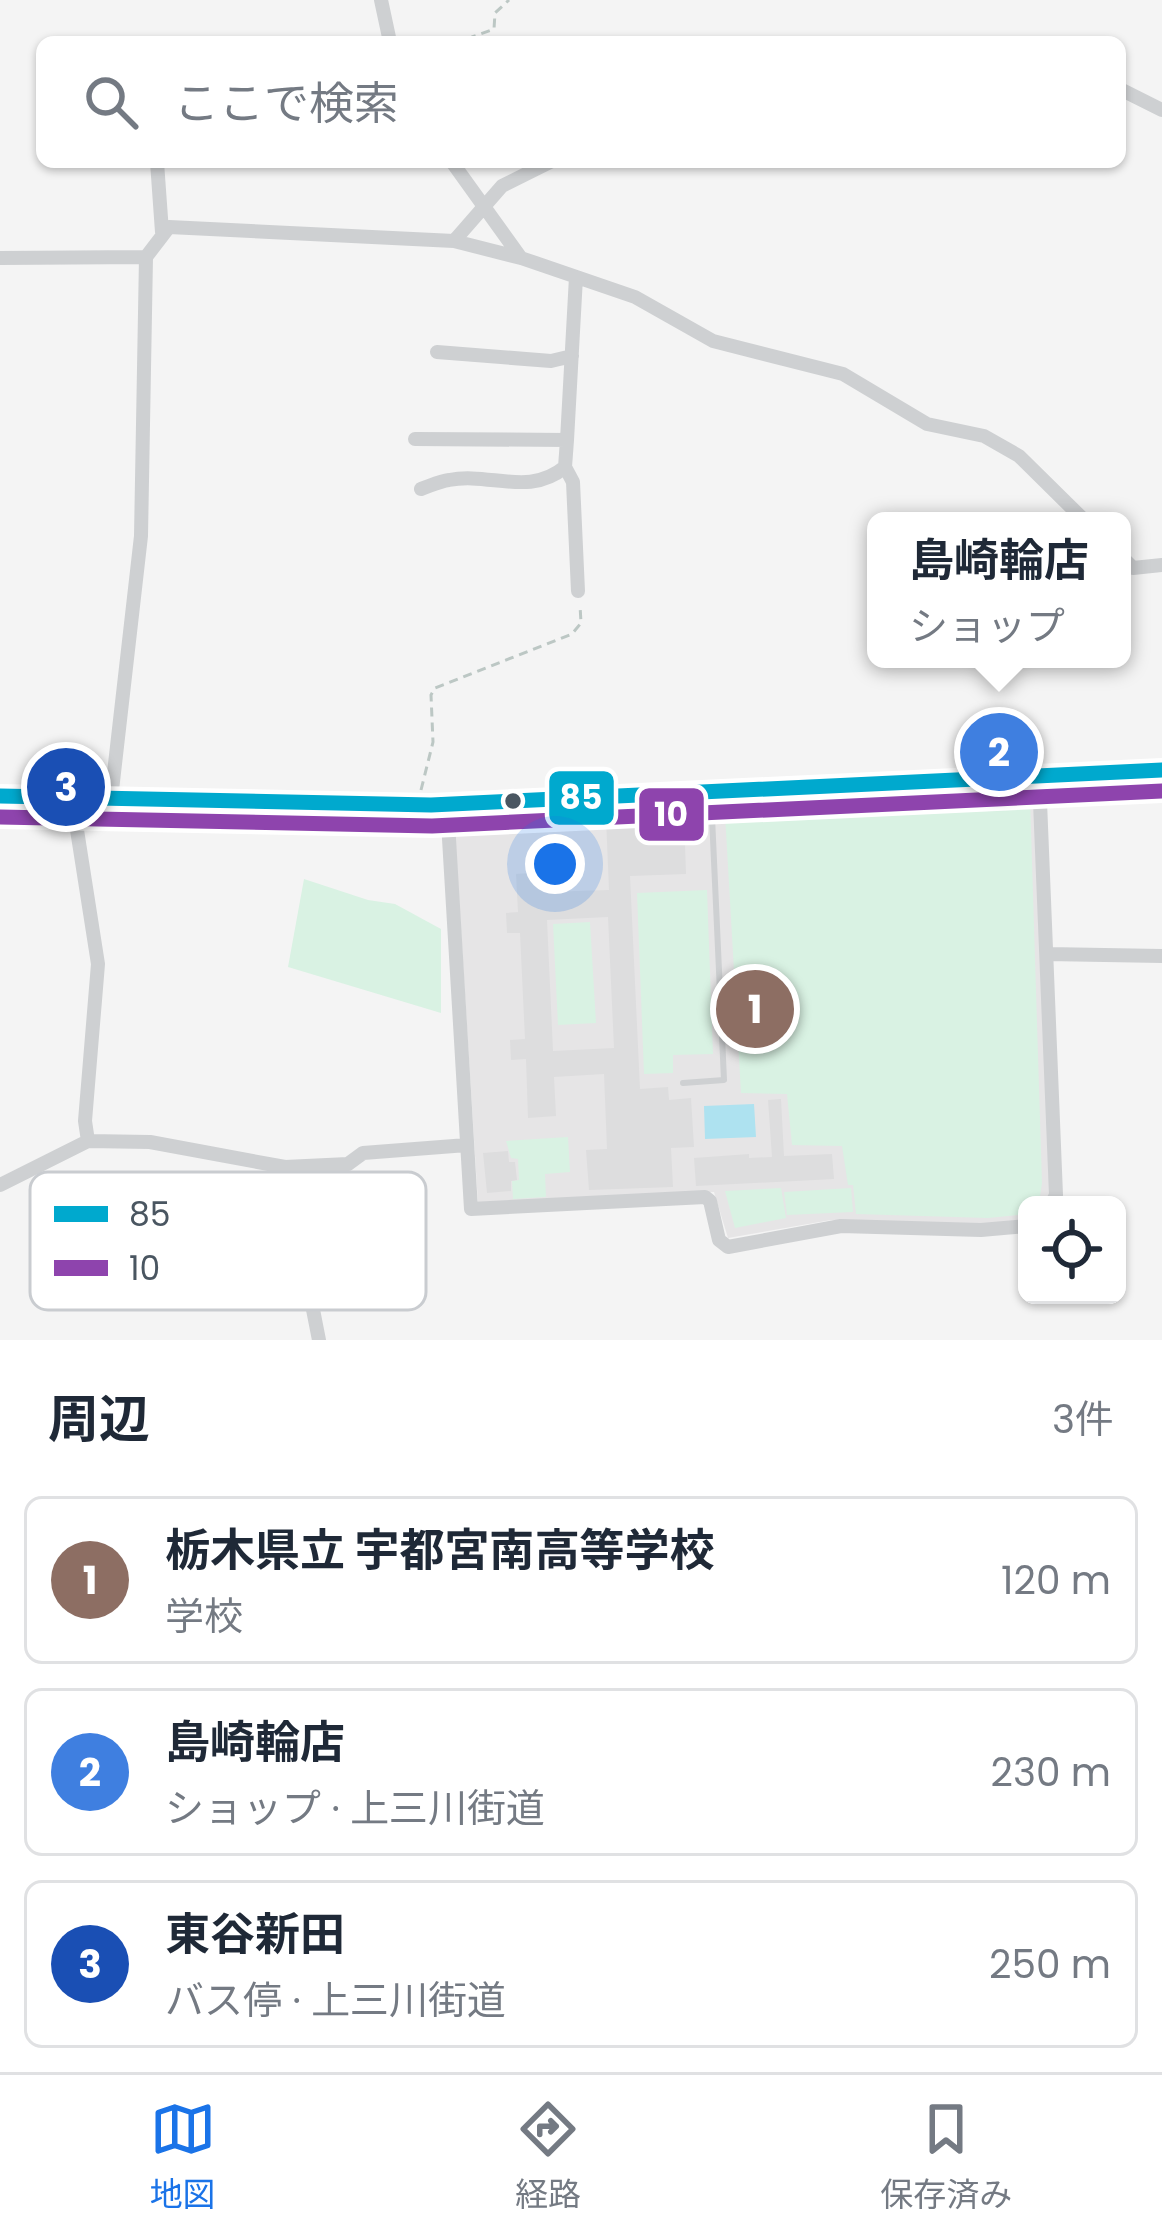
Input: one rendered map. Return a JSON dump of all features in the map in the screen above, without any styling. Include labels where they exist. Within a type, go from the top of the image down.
[{"type":"main road","points":[[0,796],[420,806],[1162,770]]},
{"type":"street","points":[[381,0],[389,36]]},
{"type":"street","points":[[1126,92],[1162,110]]},
{"type":"street","points":[[157,168],[162,232]]},
{"type":"street","points":[[456,168],[521,258]]},
{"type":"street","points":[[454,241],[502,186],[538,168]]},
{"type":"street","points":[[111,799],[141,536],[146,257],[169,227],[454,241],[521,258],[635,297],[712,341],[843,374],[927,424],[984,436],[1019,456],[1076,512]]},
{"type":"street","points":[[0,258],[146,257]]},
{"type":"street","points":[[576,277],[565,467],[572,482],[578,591]]},
{"type":"street","points":[[437,352],[551,361],[572,356]]},
{"type":"street","points":[[415,439],[567,440]]},
{"type":"street","points":[[421,490],[452,479],[532,484],[565,467]]},
{"type":"street","points":[[1131,564],[1162,566]]},
{"type":"street","points":[[1039,777],[1056,1196]]},
{"type":"street","points":[[78,798],[77,830],[98,964],[85,1121],[88,1141]]},
{"type":"street","points":[[447,805],[471,1209],[705,1197],[719,1240],[728,1247],[841,1226],[1018,1227]]},
{"type":"street","points":[[1047,954],[1162,956]]},
{"type":"street","points":[[0,1185],[88,1141],[150,1142],[285,1167],[348,1164],[363,1153],[467,1145]]},
{"type":"street","points":[[285,1167],[286,1172]]},
{"type":"street","points":[[313,1310],[319,1340]]},
{"type":"lane","points":[[683,1083],[724,1080],[711,794]]},
{"type":"path","points":[[475,36],[494,29],[496,13],[509,0]]},
{"type":"path","points":[[420,806],[433,742],[431,695],[435,688],[572,634],[581,623],[578,591]]},
{"type":"shaded area","points":[[1035,791],[1048,1196],[1018,1196],[1018,1221],[987,1225],[831,1220],[728,1238],[714,1192],[478,1203],[454,818],[491,817],[504,829],[566,828],[606,811]]},
{"type":"green space","points":[[1030,798],[1042,1183],[1040,1196],[1018,1196],[1018,1215],[856,1214],[842,1146],[792,1145],[787,1094],[741,1093],[725,814]]},
{"type":"green space","points":[[304,879],[395,904],[441,929],[441,1013],[288,967]]},
{"type":"green space","points":[[707,890],[713,1054],[673,1055],[673,1073],[644,1074],[637,893]]},
{"type":"green space","points":[[590,922],[596,1023],[558,1025],[553,924]]},
{"type":"green space","points":[[568,1137],[570,1172],[545,1174],[546,1197],[513,1199],[518,1159],[511,1158],[506,1141]]},
{"type":"green space","points":[[781,1188],[786,1218],[735,1228],[725,1191]]},
{"type":"green space","points":[[851,1188],[853,1212],[787,1215],[784,1192]]},
{"type":"water","points":[[754,1104],[756,1137],[705,1139],[704,1106]]},
{"type":"building","points":[[684,815],[686,874],[630,876],[640,1089],[668,1087],[669,1100],[691,1098],[694,1147],[671,1148],[673,1187],[589,1190],[586,1150],[607,1149],[604,1074],[554,1077],[556,1116],[528,1118],[526,1059],[511,1060],[510,1040],[525,1039],[520,933],[507,933],[506,913],[518,912],[516,874],[544,872],[545,892],[609,890],[606,818]],"holes":[[[608,917],[614,1048],[553,1051],[547,920]]]},
{"type":"building","points":[[781,1099],[784,1156],[832,1154],[834,1179],[696,1186],[694,1158],[772,1157],[768,1100]]},
{"type":"building","points":[[508,1151],[517,1180],[511,1181],[511,1191],[487,1193],[483,1153]]},
{"type":"transit line","name":"85","points":[[0,796],[431,805],[1162,770]]},
{"type":"transit line","name":"10","points":[[0,817],[432,826],[1162,791]]},
{"type":"place","name":"島崎輪店","points":[[999,752]]},
{"type":"place","name":"東谷新田","points":[[66,787]]},
{"type":"place","name":"栃木県立 宇都宮南高等学校","points":[[755,1009]]}]
